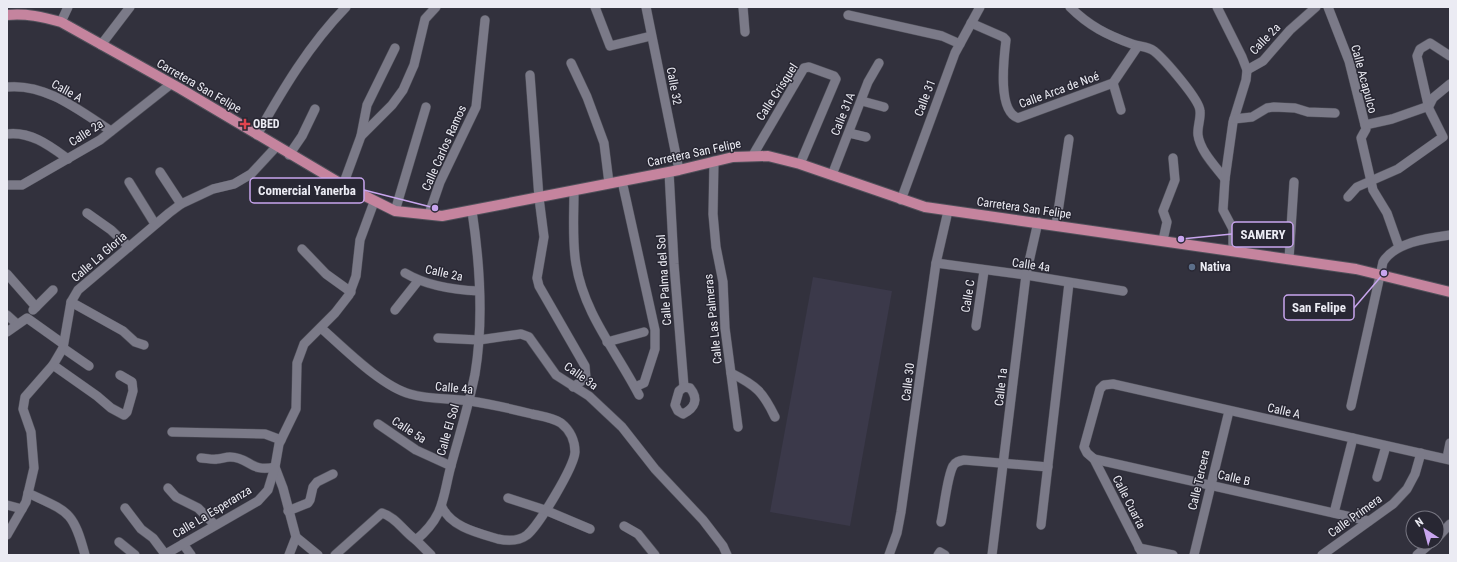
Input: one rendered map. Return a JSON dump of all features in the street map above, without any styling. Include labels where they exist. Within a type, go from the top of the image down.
[{"type":"main road","name":"Carretera San Felipe","points":[[7,15],[19,14],[40,16],[61,22],[170,84],[343,186],[394,211],[442,216],[674,171],[733,157],[752,155],[768,156],[800,164],[901,200],[948,211],[1038,222],[1356,269],[1379,276],[1450,292]]},
{"type":"street","points":[[61,22],[68,7]]},
{"type":"street","points":[[101,44],[130,7]]},
{"type":"street","points":[[257,135],[282,91],[310,48],[346,7]]},
{"type":"street","points":[[361,136],[392,105],[403,90],[414,65],[425,19],[436,7]]},
{"type":"street","points":[[595,7],[610,46],[651,36]]},
{"type":"street","name":"Calle 32","points":[[646,7],[674,171]]},
{"type":"street","points":[[743,7],[745,32]]},
{"type":"street","points":[[1070,7],[1084,21],[1106,34],[1138,46],[1146,46],[1155,52],[1195,97],[1200,110],[1198,135],[1203,149],[1224,179]]},
{"type":"street","points":[[1218,7],[1247,70],[1246,80],[1234,119],[1224,179],[1223,210],[1233,229],[1233,250]]},
{"type":"street","name":"Calle 2a","points":[[1247,70],[1263,61],[1290,30],[1316,7]]},
{"type":"street","name":"Calle Acapulco","points":[[1328,7],[1349,61],[1366,129],[1361,138],[1373,190],[1387,213],[1400,247]]},
{"type":"street","name":"Calle 31","points":[[901,200],[936,104],[960,44],[978,8]]},
{"type":"street","points":[[848,15],[942,36],[960,44]]},
{"type":"street","name":"Calle Carlos Ramos","points":[[429,214],[442,177],[476,107],[485,20]]},
{"type":"street","name":"Calle Arca de Noé","points":[[971,23],[1003,37],[1006,40],[1002,82],[1006,102],[1018,118],[1112,83],[1138,46]]},
{"type":"street","points":[[1348,197],[1357,187],[1398,169],[1446,134],[1429,106],[1417,56],[1420,49],[1430,43],[1450,56]]},
{"type":"street","points":[[343,186],[361,136],[367,105],[395,48]]},
{"type":"street","points":[[571,63],[587,97],[604,143],[609,184]]},
{"type":"street","name":"Calle 31A","points":[[832,175],[862,101],[868,82],[879,63]]},
{"type":"street","name":"Calle Crisquel","points":[[752,155],[804,68],[809,67],[834,76],[836,79],[800,164]]},
{"type":"street","points":[[530,75],[539,198],[544,237],[543,252],[537,278],[539,286],[578,351],[587,375],[584,381],[573,387]]},
{"type":"street","points":[[1112,83],[1121,110]]},
{"type":"street","name":"Calle 2a","points":[[7,185],[22,185],[68,159],[111,131],[170,84]]},
{"type":"street","points":[[1365,125],[1392,119],[1429,106],[1433,98],[1450,84]]},
{"type":"street","name":"Calle A","points":[[7,87],[18,86],[42,90],[111,131]]},
{"type":"street","points":[[862,101],[884,107]]},
{"type":"street","points":[[394,211],[426,107]]},
{"type":"street","points":[[1234,119],[1252,118],[1267,108],[1274,107],[1295,108],[1308,112],[1335,113]]},
{"type":"street","points":[[289,155],[302,136],[315,109]]},
{"type":"street","points":[[849,133],[866,138]]},
{"type":"street","points":[[7,134],[30,137],[45,142],[68,159]]},
{"type":"street","points":[[1056,225],[1068,139]]},
{"type":"street","name":"Calle La Gloria","points":[[7,535],[22,509],[28,493],[34,468],[31,432],[23,409],[25,397],[53,365],[63,346],[71,302],[78,290],[155,224],[181,204],[213,189],[234,184],[251,174],[276,147]]},
{"type":"street","points":[[1163,240],[1167,222],[1163,212],[1175,180],[1172,158]]},
{"type":"street","name":"Calle Las Palmeras","points":[[714,161],[713,214],[716,247],[723,282],[725,328],[738,427]]},
{"type":"street","name":"Calle Palma del Sol","points":[[674,171],[674,264],[684,387]]},
{"type":"street","points":[[160,172],[181,204]]},
{"type":"street","points":[[574,191],[576,264],[582,288],[593,317],[637,391],[644,383],[655,349],[655,330],[622,181]]},
{"type":"street","points":[[129,182],[140,198],[146,212],[155,224]]},
{"type":"street","points":[[1289,259],[1294,182]]},
{"type":"street","name":"Calle La Esperanza","points":[[165,555],[258,501],[268,490],[281,440],[296,409],[297,363],[304,344],[335,313],[351,292],[356,276],[360,240],[374,202]]},
{"type":"street","name":"Calle El Sol","points":[[416,540],[431,526],[442,507],[450,466],[469,401],[479,340],[479,259],[472,211]]},
{"type":"street","name":"Calle 30","points":[[889,555],[897,533],[902,512],[936,263],[948,211]]},
{"type":"street","points":[[87,213],[111,230],[129,247]]},
{"type":"street","name":"Calle 1a","points":[[992,555],[1026,275],[1038,222]]},
{"type":"street","points":[[1351,406],[1379,276],[1383,262],[1387,255],[1400,247],[1434,237],[1450,235]]},
{"type":"street","points":[[302,250],[326,274],[351,292]]},
{"type":"street","name":"Calle 4a","points":[[936,263],[984,271],[1026,275],[1123,291]]},
{"type":"street","name":"Calle C","points":[[976,326],[984,271]]},
{"type":"street","name":"Calle 2a","points":[[405,273],[418,281],[461,290],[479,291]]},
{"type":"street","points":[[7,274],[36,307]]},
{"type":"street","points":[[395,310],[418,281]]},
{"type":"street","points":[[1041,525],[1068,283]]},
{"type":"street","points":[[7,332],[21,321],[53,290]]},
{"type":"street","points":[[71,302],[123,331],[135,342],[144,346]]},
{"type":"street","points":[[7,315],[21,321],[30,319],[89,366]]},
{"type":"street","name":"Calle 4a","points":[[321,328],[392,387],[409,394],[427,398],[469,401],[511,409],[561,422],[572,437],[575,452],[573,462],[545,510]]},
{"type":"street","points":[[607,342],[644,332]]},
{"type":"street","name":"Calle 3a","points":[[438,338],[479,340],[521,334],[529,337],[556,375],[597,403],[622,427],[655,469],[703,520],[727,555]]},
{"type":"street","points":[[53,365],[97,396],[111,408],[124,415],[127,412],[133,391],[132,382],[120,375]]},
{"type":"street","points":[[732,374],[750,383],[763,394],[775,417]]},
{"type":"street","name":"Calle A","points":[[1113,384],[1448,459]]},
{"type":"street","name":"Calle Cuarta","points":[[1113,384],[1104,385],[1100,389],[1084,447],[1087,453],[1094,459],[1141,552]]},
{"type":"street","name":"Calle Tercera","points":[[1194,555],[1229,410]]},
{"type":"street","name":"Calle 5a","points":[[378,424],[416,450],[450,466]]},
{"type":"street","points":[[172,432],[265,434],[281,440]]},
{"type":"street","points":[[1334,513],[1353,438]]},
{"type":"street","points":[[1448,459],[1450,444]]},
{"type":"street","points":[[1376,477],[1386,446]]},
{"type":"street","name":"Calle Primera","points":[[1322,555],[1369,521],[1380,515],[1407,489],[1415,474],[1421,454]]},
{"type":"street","points":[[201,458],[217,460],[230,457],[242,460],[254,467],[264,470],[275,467],[283,488],[296,537],[318,555]]},
{"type":"street","name":"Calle B","points":[[1094,459],[1369,521]]},
{"type":"street","points":[[941,522],[953,466],[958,462],[964,460],[1048,467]]},
{"type":"street","points":[[288,511],[308,503],[313,487],[317,482],[333,474]]},
{"type":"street","points":[[168,488],[176,497],[198,508],[215,525]]},
{"type":"street","points":[[28,493],[67,513],[76,525],[85,555]]},
{"type":"street","points":[[508,498],[545,510],[590,528]]},
{"type":"street","points":[[7,505],[22,509]]},
{"type":"street","points":[[442,507],[449,518],[459,524],[504,541],[526,536],[545,510]]},
{"type":"street","points":[[125,508],[141,529],[153,538],[165,555]]},
{"type":"street","points":[[335,555],[382,513],[388,514],[407,534],[416,540],[431,555]]},
{"type":"street","points":[[624,526],[638,534],[655,555]]},
{"type":"street","points":[[289,555],[296,537]]},
{"type":"street","points":[[119,542],[135,555]]},
{"type":"street","points":[[183,544],[191,555]]},
{"type":"street","points":[[938,555],[940,552],[945,555]]},
{"type":"street","points":[[1141,552],[1173,555]]},
{"type":"shaded area","points":[[813,277],[892,291],[850,526],[770,512]]},
{"type":"place","name":"OBED","points":[[245,124]]},
{"type":"place","name":"Comercial Yanerba","points":[[435,208]]},
{"type":"place","name":"SAMERY","points":[[1181,239]]},
{"type":"place","name":"Nativa","points":[[1192,267]]},
{"type":"place","name":"San Felipe","points":[[1384,273]]}]
